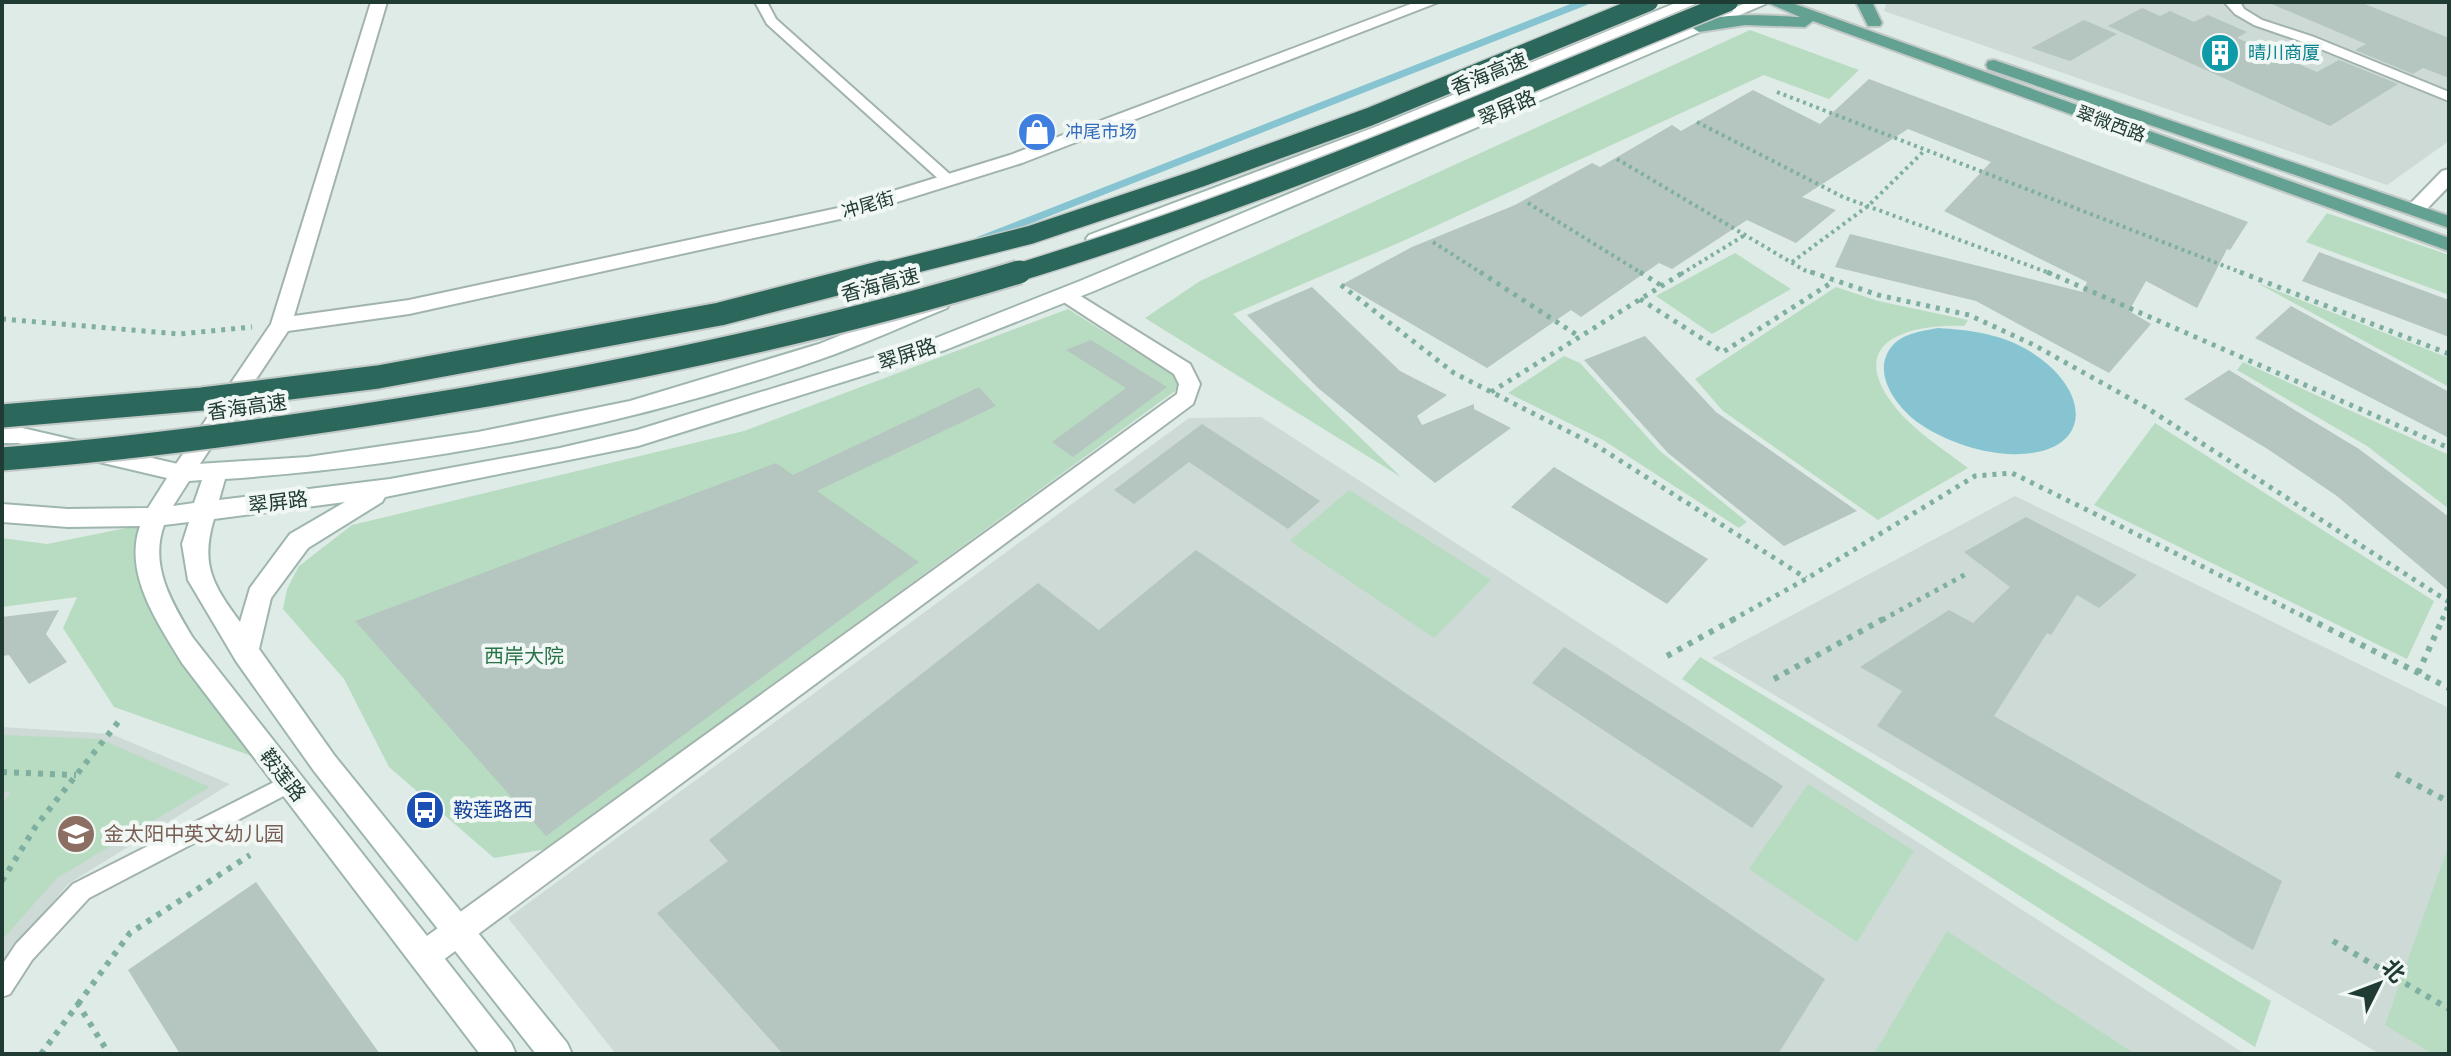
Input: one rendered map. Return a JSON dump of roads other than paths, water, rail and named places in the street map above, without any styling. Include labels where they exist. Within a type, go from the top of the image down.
[{"type":"highway","name":"香海高速","points":[[2,416],[202,399],[378,377],[720,314],[1030,235],[1369,117],[1649,2]]},
{"type":"highway","name":"香海高速","points":[[2,459],[103,452],[373,414],[554,384],[726,348],[893,308],[1047,264],[1215,205],[1393,139],[1729,2]]},
{"type":"main road","name":"翠微西路","points":[[1774,2],[1868,29],[2449,222]]},
{"type":"main road","name":"翠微西路","points":[[1822,2],[1868,29],[2449,245]]},
{"type":"main road","points":[[1699,27],[1745,20],[1778,20],[1868,29],[1864,2]]},
{"type":"street","name":"鞍莲路","points":[[379,2],[281,325],[155,517],[146,548],[160,604],[191,656],[500,1054]]},
{"type":"street","name":"冲尾街","points":[[281,325],[424,303],[842,213],[1016,159],[1431,2]]},
{"type":"street","name":"翠屏路","points":[[2,435],[18,435],[182,473],[308,465],[462,442],[631,409],[827,349],[1078,246],[1381,131],[1692,2]]},
{"type":"street","name":"翠屏路","points":[[2,513],[68,518],[155,517],[390,488],[638,438],[938,345],[1762,2]]},
{"type":"street","points":[[2415,210],[2449,175]]},
{"type":"street","points":[[424,956],[1185,399],[1190,389],[1190,379],[1182,369],[1066,294]]},
{"type":"street","points":[[631,409],[638,438]]},
{"type":"street","name":"鞍莲路","points":[[216,471],[194,544],[200,580],[245,654],[324,763],[556,1054]]},
{"type":"street","points":[[245,654],[259,595],[299,541],[335,517],[390,488]]},
{"type":"lane","points":[[761,2],[771,21],[948,180]]},
{"type":"lane","points":[[2234,2],[2232,4],[2241,14],[2260,23],[2449,97]]},
{"type":"lane","points":[[2,986],[24,952],[81,891],[290,783]]},
{"type":"water","points":[[1938,328],[1998,337],[2031,352],[2052,368],[2066,385],[2074,403],[2075,420],[2070,434],[2056,445],[2036,452],[2008,454],[1960,444],[1917,422],[1888,387],[1884,366],[1887,355],[1897,341],[1914,333]]},
{"type":"waterway","points":[[979,240],[1585,2]]},
{"type":"place","name":"晴川商厦","points":[[2220,53]]},
{"type":"place","name":"冲尾市场","points":[[1037,132]]},
{"type":"place","name":"鞍莲路西","points":[[425,810]]},
{"type":"place","name":"金太阳中英文幼儿园","points":[[76,834]]},
{"type":"park label","name":"西岸大院","points":[[524,656]]}]
